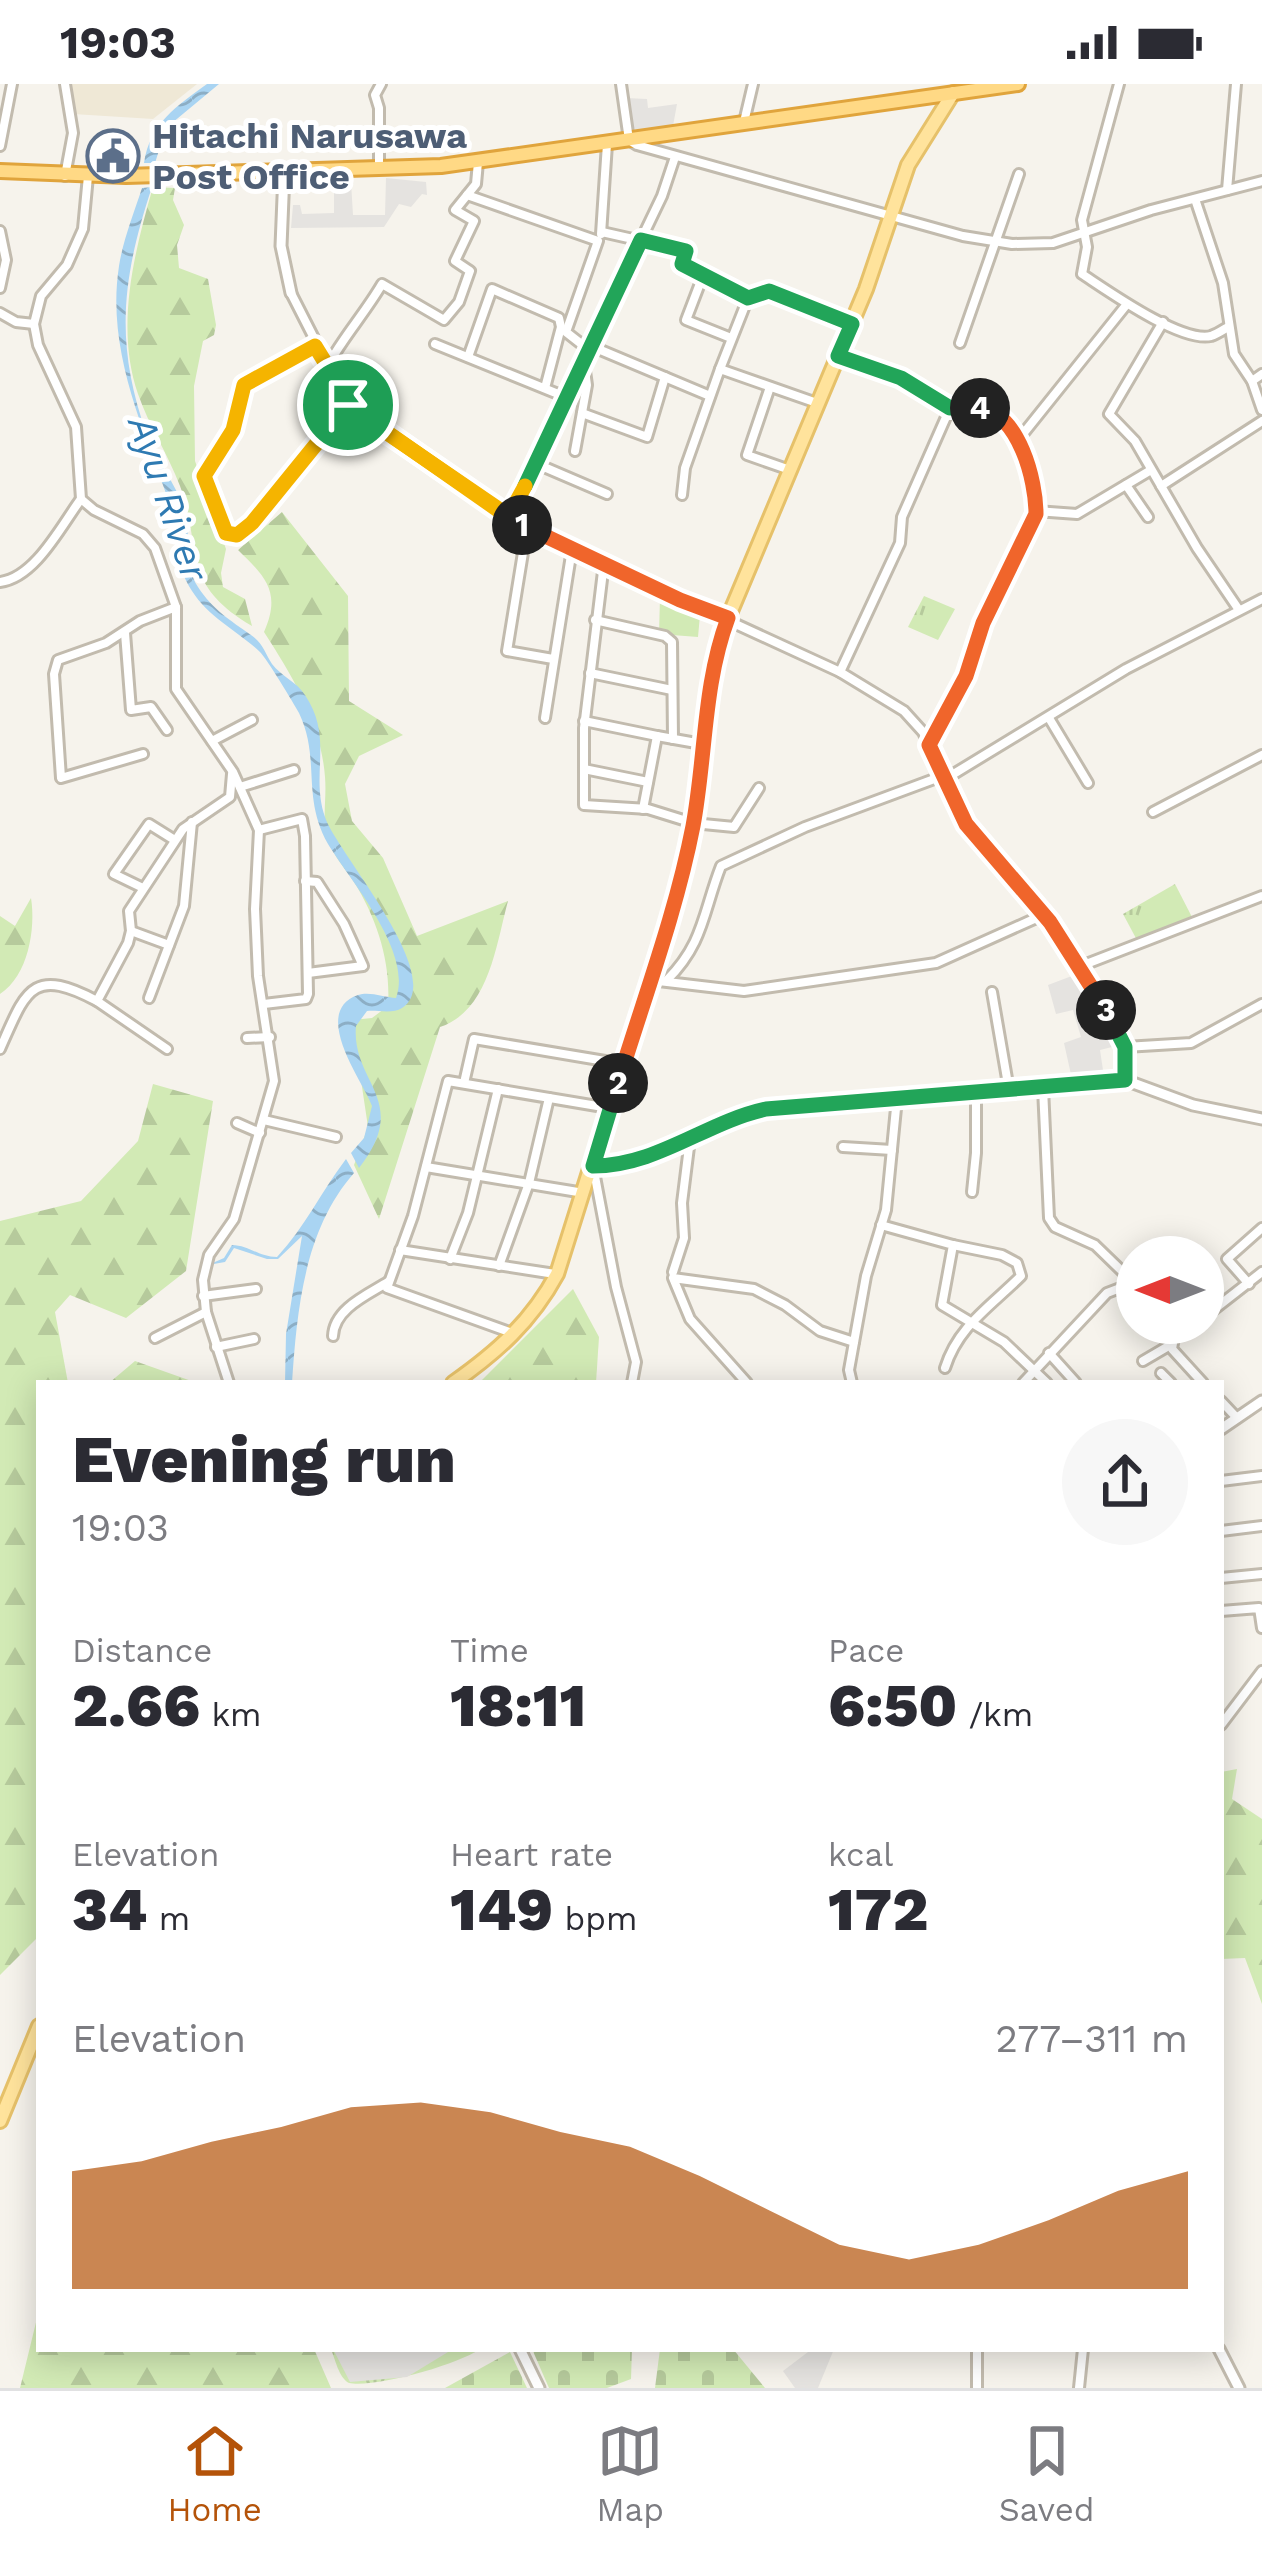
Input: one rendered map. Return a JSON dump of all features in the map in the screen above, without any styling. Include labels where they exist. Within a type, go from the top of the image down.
[{"type":"highway","points":[[0,171],[126,176],[379,170],[478,162],[956,89],[1018,84]]},
{"type":"main road","points":[[457,1380],[515,1334],[543,1301],[557,1274],[679,886],[693,824],[712,670],[728,618],[852,324],[908,165],[956,89]]},
{"type":"main road","points":[[0,2121],[36,2033]]},
{"type":"street","points":[[0,146],[12,84]]},
{"type":"street","points":[[65,84],[73,134],[65,176]]},
{"type":"street","points":[[379,170],[380,119],[375,94],[381,84]]},
{"type":"street","points":[[621,84],[629,140],[675,157],[997,242],[1053,243],[1151,210],[1262,181]]},
{"type":"street","points":[[743,124],[753,84]]},
{"type":"street","points":[[1119,84],[1082,220],[1087,247],[1082,274],[1163,322],[1210,336],[1228,327]]},
{"type":"street","points":[[1227,190],[1236,84]]},
{"type":"street","points":[[544,388],[600,237],[607,144]]},
{"type":"street","points":[[508,517],[568,398],[675,157]]},
{"type":"street","points":[[327,367],[382,284],[444,320],[459,302],[470,271],[455,261],[474,220],[455,210],[476,184],[478,162]]},
{"type":"street","points":[[284,173],[281,246],[291,293],[348,405],[527,528],[840,672],[904,711],[929,745],[966,824],[1081,967],[1125,1047],[1125,1080]]},
{"type":"street","points":[[960,343],[1019,174]]},
{"type":"street","points":[[0,583],[11,581],[29,566],[81,500],[76,427],[38,345],[34,324],[38,302],[80,241],[87,216],[88,176]]},
{"type":"street","points":[[467,195],[600,237],[641,240],[686,251],[682,264],[748,298],[769,291],[852,324]]},
{"type":"street","points":[[1195,199],[1223,283],[1234,354],[1262,410]]},
{"type":"street","points":[[0,231],[6,260],[0,288]]},
{"type":"street","points":[[704,273],[686,320],[731,338]]},
{"type":"street","points":[[468,358],[492,289],[559,318],[563,330],[590,348],[710,396]]},
{"type":"street","points":[[682,495],[710,396],[748,298]]},
{"type":"street","points":[[1018,440],[1127,304]]},
{"type":"street","points":[[0,314],[34,324]]},
{"type":"street","points":[[1163,322],[1109,414],[1135,441],[1239,610]]},
{"type":"street","points":[[435,344],[568,398]]},
{"type":"street","points":[[315,346],[244,385],[233,430],[204,476],[226,533],[237,535],[252,523],[348,405]]},
{"type":"street","points":[[838,356],[901,378],[950,408],[994,411],[1018,440],[1036,511],[983,623],[966,676],[929,745]]},
{"type":"street","points":[[575,451],[587,385],[584,363]]},
{"type":"street","points":[[721,369],[818,404]]},
{"type":"street","points":[[1252,382],[1262,374]]},
{"type":"street","points":[[582,413],[647,436],[665,377]]},
{"type":"street","points":[[770,386],[747,455],[791,471]]},
{"type":"street","points":[[840,672],[900,542],[902,518],[950,408]]},
{"type":"street","points":[[1161,486],[1262,421]]},
{"type":"street","points":[[537,464],[607,494]]},
{"type":"street","points":[[1036,511],[1077,514],[1151,470]]},
{"type":"street","points":[[1126,485],[1148,517]]},
{"type":"street","points":[[81,500],[150,541],[176,608],[176,689],[233,772],[259,830],[256,935],[274,1081],[234,1219],[205,1264],[203,1296],[228,1380]]},
{"type":"street","points":[[527,528],[507,651],[554,659]]},
{"type":"street","points":[[545,718],[572,549]]},
{"type":"street","points":[[604,563],[584,722],[584,805],[644,809],[693,824],[734,827],[759,788]]},
{"type":"street","points":[[667,980],[688,959],[706,922],[721,866],[805,827],[946,776],[1126,669],[1262,599]]},
{"type":"street","points":[[143,754],[61,778],[54,674],[58,660],[106,644],[140,621],[176,608]]},
{"type":"street","points":[[596,620],[665,636],[672,642],[673,739]]},
{"type":"street","points":[[124,631],[131,710],[151,707],[167,730]]},
{"type":"street","points":[[590,674],[672,690]]},
{"type":"street","points":[[1049,718],[1088,783]]},
{"type":"street","points":[[212,741],[251,720]]},
{"type":"street","points":[[584,722],[703,745]]},
{"type":"street","points":[[644,809],[657,736]]},
{"type":"street","points":[[1154,812],[1262,755]]},
{"type":"street","points":[[584,769],[649,782]]},
{"type":"street","points":[[240,788],[294,770]]},
{"type":"street","points":[[97,1001],[131,931],[129,911],[173,839],[192,820],[230,797],[233,772]]},
{"type":"street","points":[[259,830],[302,819],[308,973],[305,998],[264,1004]]},
{"type":"street","points":[[148,998],[184,906],[192,820]]},
{"type":"street","points":[[143,888],[114,874],[149,824],[173,839]]},
{"type":"street","points":[[304,880],[316,881],[344,924],[363,966],[308,973]]},
{"type":"street","points":[[1081,967],[1262,896]]},
{"type":"street","points":[[650,980],[744,991],[936,962],[1043,915]]},
{"type":"street","points":[[131,931],[169,945]]},
{"type":"street","points":[[0,1049],[20,1002],[34,986],[58,984],[97,1001],[167,1049]]},
{"type":"street","points":[[992,992],[1009,1090]]},
{"type":"street","points":[[1125,1047],[1190,1043],[1262,1004]]},
{"type":"street","points":[[247,1038],[269,1037]]},
{"type":"street","points":[[464,1084],[474,1039],[624,1064]]},
{"type":"street","points":[[633,1380],[636,1362],[593,1166],[641,1160],[766,1109],[1125,1080],[1193,1105],[1262,1119]]},
{"type":"street","points":[[515,1334],[387,1288],[448,1081],[610,1108]]},
{"type":"street","points":[[1043,1088],[1049,1217],[1055,1227],[1095,1245],[1116,1265]]},
{"type":"street","points":[[450,1259],[468,1213],[498,1089]]},
{"type":"street","points":[[972,1192],[976,1093]]},
{"type":"street","points":[[499,1266],[530,1184],[549,1098]]},
{"type":"street","points":[[851,1380],[849,1370],[866,1276],[881,1225],[897,1098]]},
{"type":"street","points":[[264,1120],[335,1137]]},
{"type":"street","points":[[237,1123],[260,1133]]},
{"type":"street","points":[[673,1272],[684,1238],[682,1203],[690,1139]]},
{"type":"street","points":[[842,1147],[892,1150]]},
{"type":"street","points":[[426,1167],[585,1193]]},
{"type":"street","points":[[881,1225],[1018,1263],[1021,1276],[970,1320],[945,1368]]},
{"type":"street","points":[[1249,1283],[1227,1259],[1262,1228]]},
{"type":"street","points":[[953,1244],[942,1305],[1004,1342],[1044,1380]]},
{"type":"street","points":[[400,1250],[557,1274]]},
{"type":"street","points":[[1224,1302],[1262,1272]]},
{"type":"street","points":[[744,1380],[690,1319],[674,1278],[754,1288],[820,1330],[854,1342]]},
{"type":"street","points":[[333,1336],[343,1312],[390,1281]]},
{"type":"street","points":[[203,1296],[256,1289]]},
{"type":"street","points":[[1026,1380],[1107,1293],[1116,1291]]},
{"type":"street","points":[[154,1338],[206,1312]]},
{"type":"street","points":[[216,1347],[254,1340]]},
{"type":"street","points":[[1143,1361],[1171,1344]]},
{"type":"street","points":[[1173,1344],[1172,1349],[1200,1380]]},
{"type":"street","points":[[1049,1353],[1073,1380]]},
{"type":"street","points":[[1161,1372],[1168,1380]]},
{"type":"street","points":[[1224,1404],[1237,1418]]},
{"type":"street","points":[[1224,1427],[1260,1407]]},
{"type":"street","points":[[1224,1481],[1262,1476]]},
{"type":"street","points":[[1224,1531],[1262,1526]]},
{"type":"street","points":[[1224,1578],[1262,1574]]},
{"type":"street","points":[[1224,1611],[1259,1607],[1262,1628]]},
{"type":"street","points":[[1224,1721],[1262,1671]]},
{"type":"street","points":[[521,2352],[538,2388]]},
{"type":"street","points":[[977,2352],[977,2388]]},
{"type":"street","points":[[1078,2388],[1083,2352]]},
{"type":"street","points":[[1221,2352],[1239,2388]]},
{"type":"shaded area","points":[[63,84],[197,84],[153,119],[73,114]]},
{"type":"shaded area","points":[[626,98],[647,99],[648,108],[677,104],[673,126],[637,131],[629,124]]},
{"type":"shaded area","points":[[386,178],[426,182],[427,195],[422,194],[411,207],[399,204],[384,227],[291,228],[293,205],[300,205],[302,214],[334,213],[334,181],[351,182],[353,215],[385,215]]},
{"type":"shaded area","points":[[1085,971],[1124,1044],[1100,1050],[1104,1077],[1072,1079],[1064,1043],[1081,1037],[1073,1010],[1056,1014],[1048,985]]},
{"type":"shaded area","points":[[335,2352],[448,2352],[407,2377],[350,2382]]},
{"type":"shaded area","points":[[808,2352],[833,2352],[818,2388],[795,2388],[783,2371]]},
{"type":"green space","points":[[153,187],[175,188],[173,200],[184,225],[177,245],[179,268],[208,279],[216,325],[214,335],[203,341],[194,386],[195,461],[226,549],[223,587],[245,599],[252,626],[213,595],[203,579],[180,486],[142,406],[131,369],[130,290]]},
{"type":"green space","points":[[282,512],[348,596],[349,701],[403,735],[359,756],[345,784],[352,821],[383,858],[417,936],[508,901],[480,992],[470,1007],[440,1027],[379,1219],[354,1165],[368,1127],[352,1020],[372,1018],[388,1006],[385,957],[369,911],[329,842],[318,738],[295,683],[264,632],[271,607],[268,587],[238,550]]},
{"type":"green space","points":[[924,596],[955,609],[938,640],[908,627]]},
{"type":"green space","points":[[660,598],[700,615],[698,637],[659,634]]},
{"type":"green space","points":[[1175,884],[1194,921],[1138,942],[1123,914]]},
{"type":"green space","points":[[31,898],[28,951],[17,976],[0,994],[0,916],[15,926]]},
{"type":"green space","points":[[153,1084],[213,1101],[186,1271],[126,1318],[70,1295],[55,1312],[67,1380],[36,1380],[36,1939],[0,1975],[0,1221],[81,1201],[138,1141]]},
{"type":"green space","points":[[573,1289],[599,1337],[596,1380],[482,1380]]},
{"type":"green space","points":[[135,1361],[189,1380],[113,1380]]},
{"type":"green space","points":[[1237,1769],[1232,1799],[1262,1819],[1262,2004],[1245,1958],[1224,1959],[1224,1771]]},
{"type":"green space","points":[[36,2322],[36,2352],[315,2352],[331,2388],[20,2388]]},
{"type":"green space","points":[[332,2352],[474,2352],[416,2374],[361,2384],[346,2381]]},
{"type":"green space","points":[[510,2352],[527,2388],[445,2388]]},
{"type":"green space","points":[[533,2352],[632,2352],[631,2379],[607,2388],[549,2388]]},
{"type":"green space","points":[[660,2352],[735,2352],[765,2388],[655,2388]]},
{"type":"water","points":[[207,84],[219,84],[166,128],[155,163],[144,163],[159,126]]},
{"type":"water","name":"Ayu River","points":[[152,187],[134,251],[126,340],[147,435],[184,508],[193,578],[222,614],[255,638],[314,711],[325,817],[385,914],[411,970],[413,993],[402,1008],[367,1011],[356,1026],[357,1046],[380,1108],[374,1145],[359,1168],[351,1153],[364,1138],[372,1106],[344,1049],[339,1016],[344,1004],[358,995],[396,998],[396,960],[377,918],[320,826],[309,746],[299,713],[263,656],[199,601],[180,565],[176,522],[132,397],[118,332],[121,256],[142,188]]},
{"type":"water","points":[[346,1159],[354,1173],[337,1195],[314,1245],[301,1300],[292,1380],[285,1380],[286,1334],[302,1236],[278,1259],[234,1248],[225,1262],[208,1265],[224,1258],[232,1245],[277,1257]]},
{"type":"place","name":"Hitachi Narusawa Post Office","points":[[113,156]]},
{"type":"route","points":[[348,405],[243,533],[226,533],[204,476],[233,430],[244,385],[315,346],[348,405],[495,509],[527,528],[680,600],[728,618],[712,670],[693,824],[679,886],[593,1166],[641,1160],[766,1109],[1125,1080],[1125,1047],[1084,971],[1050,922],[966,824],[929,745],[966,676],[983,623],[1036,514],[1017,437],[994,411],[950,408],[901,378],[838,356],[852,324],[769,291],[748,298],[682,264],[686,251],[641,240],[537,464],[508,517],[495,509],[423,460],[348,405]]}]
